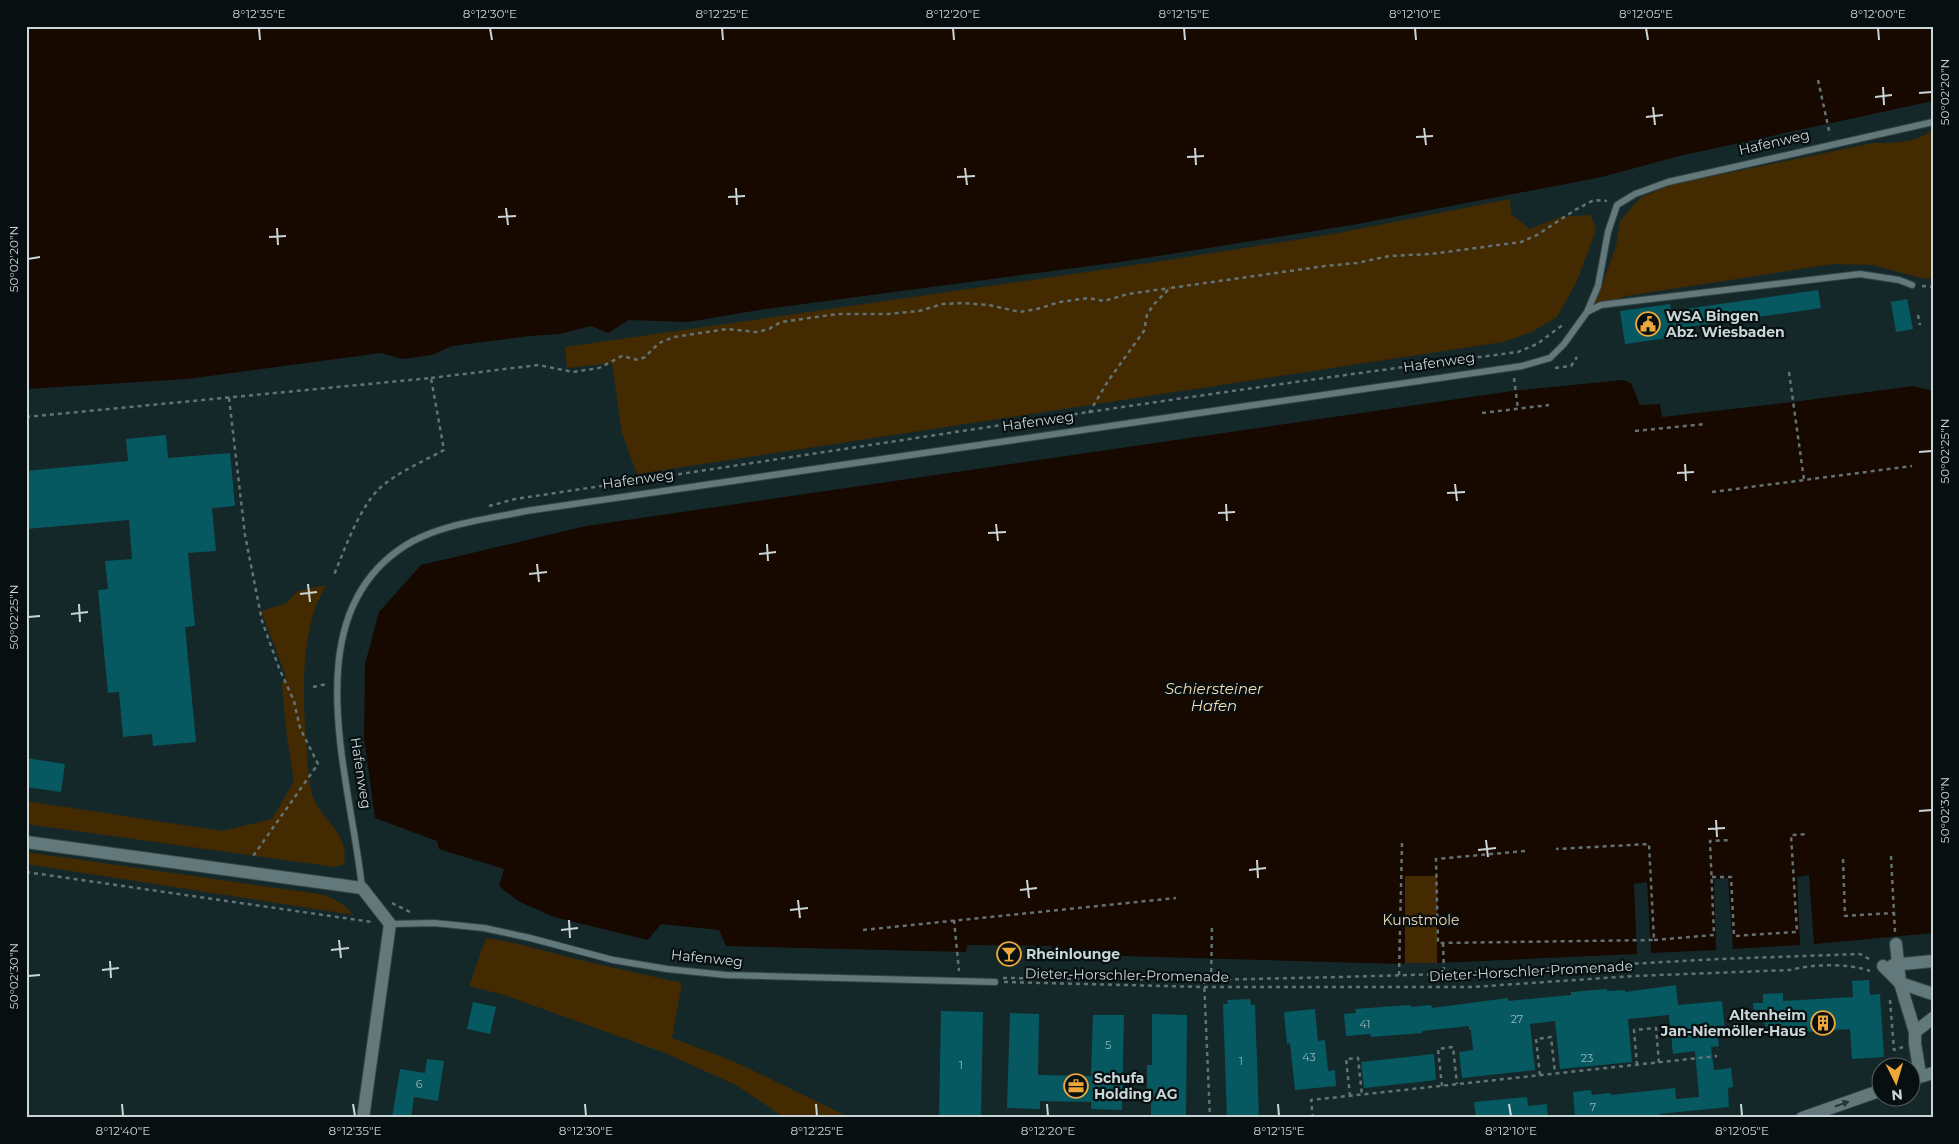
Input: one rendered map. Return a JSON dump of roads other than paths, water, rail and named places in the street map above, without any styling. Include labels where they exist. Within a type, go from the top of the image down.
[{"type":"street","points":[[26,842],[362,888],[390,924],[363,1118]]},
{"type":"street","points":[[1896,940],[1900,983],[1915,1038],[1917,1056]]},
{"type":"street","points":[[1933,961],[1899,964],[1879,970],[1900,983],[1933,994]]},
{"type":"street","points":[[1915,1038],[1933,1018]]},
{"type":"street","points":[[1802,1118],[1872,1094]]},
{"type":"lane","name":"Hafenweg","points":[[362,888],[359,858],[340,743],[337,696],[339,654],[356,598],[380,565],[413,542],[446,527],[526,511],[1522,366],[1550,358],[1564,344],[1587,312],[1598,286],[1608,232],[1617,205],[1634,194],[1668,182],[1933,122]]},
{"type":"lane","points":[[1587,312],[1601,306],[1625,302],[1860,274],[1899,280],[1912,285]]},
{"type":"lane","name":"Hafenweg","points":[[390,924],[434,924],[509,933],[595,956],[640,965],[726,975],[995,982]]},
{"type":"water","points":[[26,26],[1933,26],[1933,101],[1679,156],[1602,177],[1352,225],[1120,262],[759,310],[688,322],[629,320],[608,333],[591,326],[560,334],[452,346],[432,355],[402,359],[381,353],[187,379],[26,389]]},
{"type":"water","name":"Schiersteiner Hafen","points":[[1623,380],[1631,383],[1640,405],[1660,404],[1662,417],[1913,386],[1933,391],[1933,933],[1814,944],[1809,875],[1797,877],[1800,945],[1733,949],[1728,878],[1714,879],[1716,950],[1651,953],[1647,882],[1634,884],[1637,954],[1437,963],[1437,876],[1405,876],[1405,963],[1400,964],[1052,954],[1052,946],[967,945],[966,952],[726,946],[719,930],[661,924],[648,940],[554,917],[518,901],[499,886],[504,869],[439,849],[437,841],[375,818],[364,738],[365,664],[379,612],[421,565],[586,526],[1512,391]]},
{"type":"place","name":"WSA Bingen Abz. Wiesbaden","points":[[1648,324]]},
{"type":"place","name":"Rheinlounge","points":[[1009,954]]},
{"type":"place","name":"Altenheim Jan-Niemöller-Haus","points":[[1823,1023]]},
{"type":"place","name":"Schufa Holding AG","points":[[1076,1086]]},
{"type":"park label","name":"Kunstmole","points":[[1421,920]]}]
